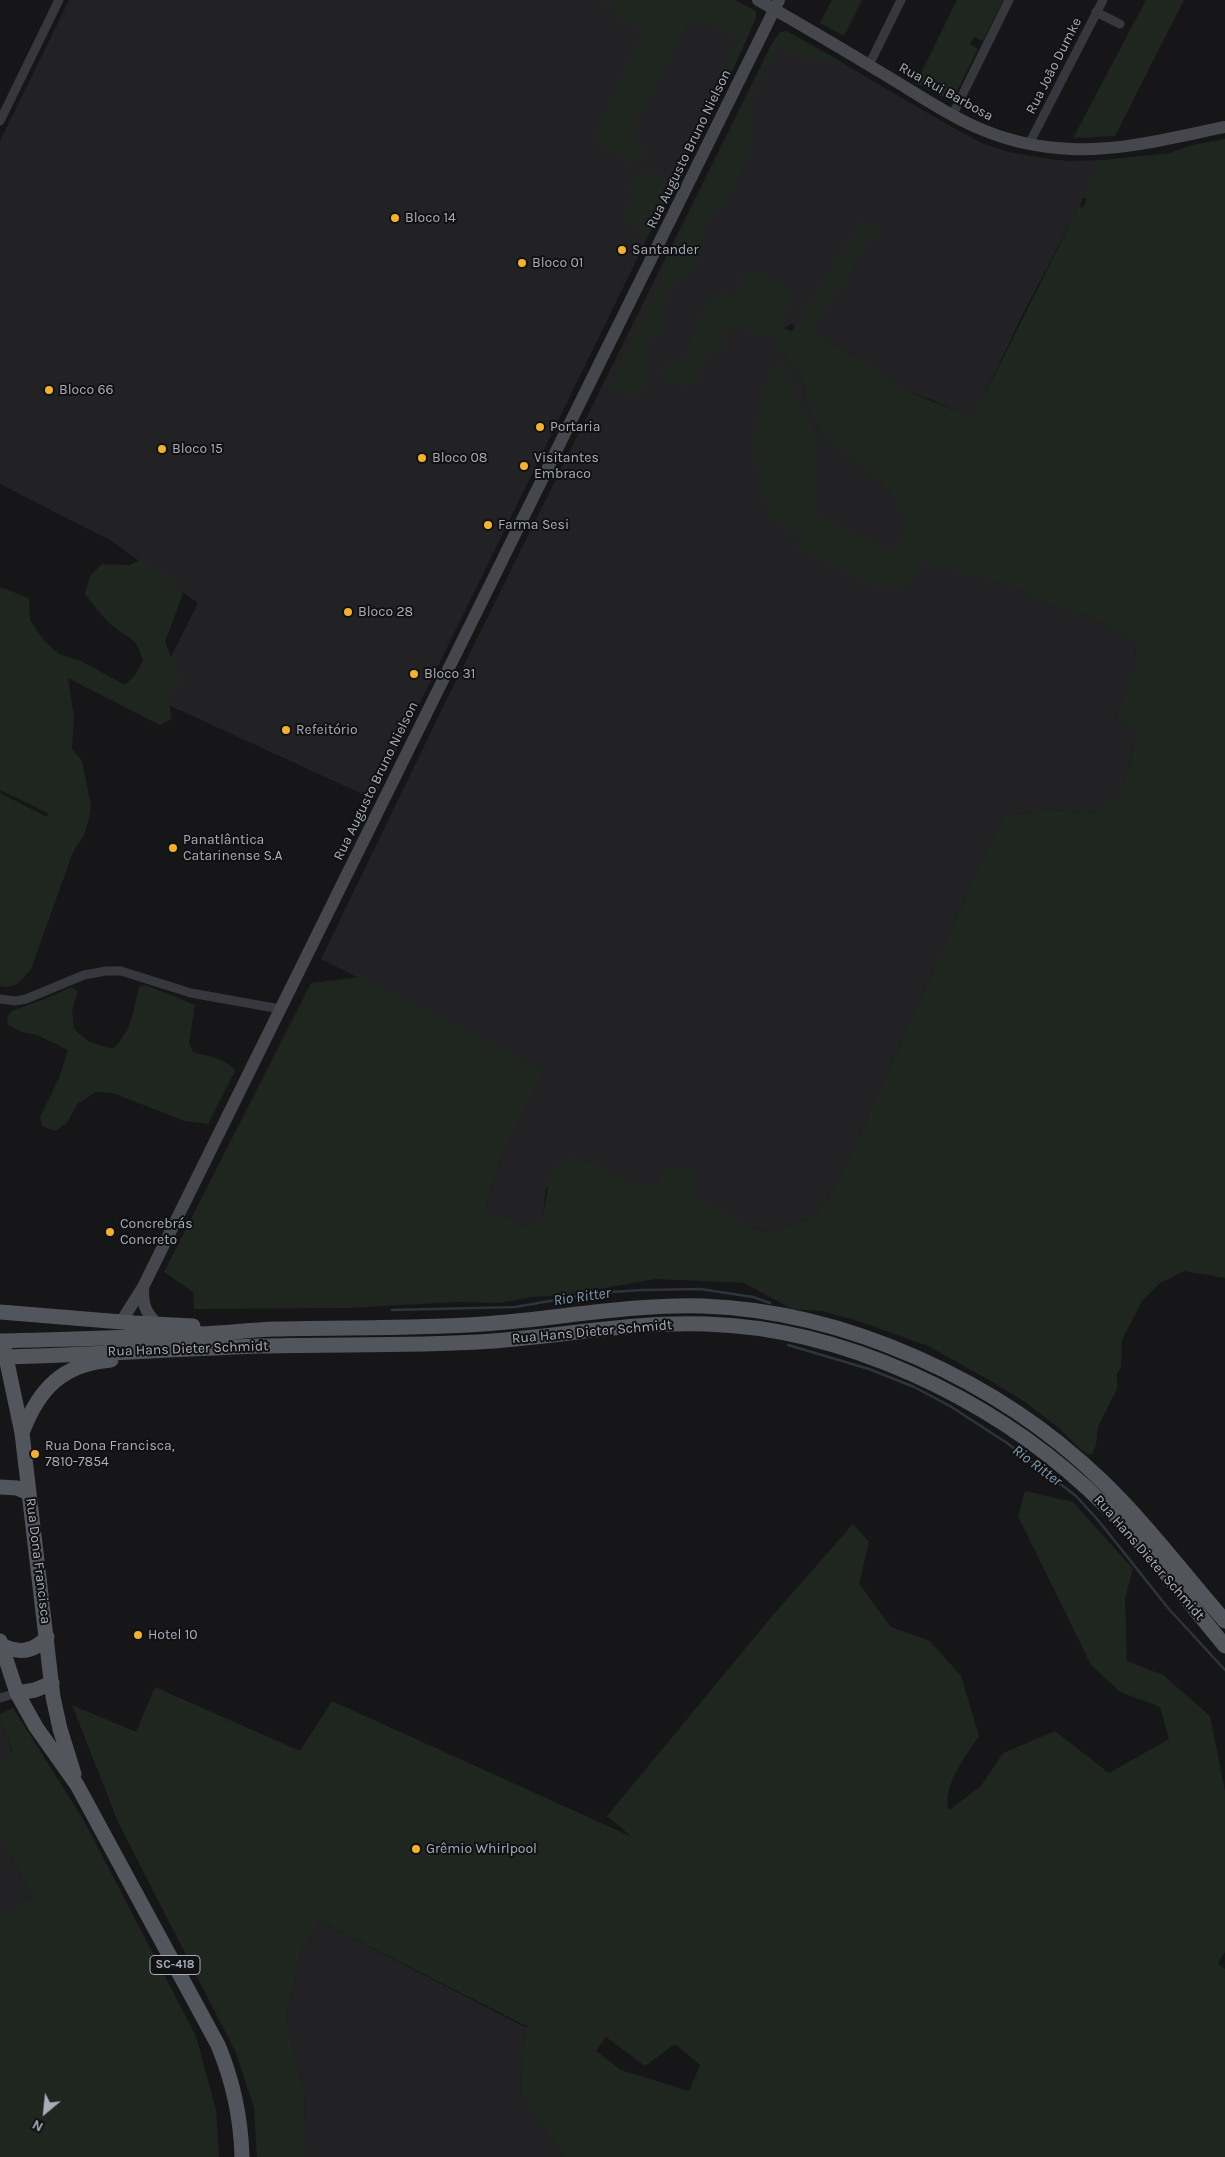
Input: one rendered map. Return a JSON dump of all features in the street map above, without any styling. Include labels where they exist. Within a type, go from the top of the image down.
[{"type":"main road","name":"Rua Rui Barbosa","points":[[758,0],[777,5],[952,116],[984,132],[1028,144],[1074,149],[1116,147],[1225,127]]},
{"type":"main road","name":"Rua Augusto Bruno Nielson","points":[[121,1322],[142,1287],[777,5]]},
{"type":"main road","points":[[142,1287],[143,1304],[146,1311],[157,1324]]},
{"type":"main road","name":"Rua Hans Dieter Schmidt","points":[[0,1339],[25,1340],[200,1334],[270,1329],[481,1324],[614,1310],[679,1306],[754,1311],[837,1328],[896,1349],[961,1379],[991,1397],[1056,1442],[1080,1461],[1116,1496],[1225,1621]]},
{"type":"main road","points":[[0,1312],[121,1322],[270,1329]]},
{"type":"main road","name":"Rua Hans Dieter Schmidt","points":[[0,1357],[136,1350],[481,1342],[616,1326],[690,1324],[735,1326],[766,1330],[838,1347],[902,1370],[942,1388],[984,1412],[1046,1454],[1088,1488],[1111,1512],[1225,1646]]},
{"type":"main road","name":"Rua Dona Francisca","points":[[0,1339],[6,1353],[22,1433],[52,1684],[60,1729],[77,1785]]},
{"type":"main road","points":[[22,1433],[28,1418],[47,1386],[63,1375],[83,1366],[100,1361],[268,1346]]},
{"type":"main road","points":[[0,1486],[17,1488],[29,1493]]},
{"type":"main road","points":[[0,1646],[10,1650],[26,1651],[40,1645],[47,1637]]},
{"type":"main road","name":"Rua Dona Francisca","points":[[0,1646],[17,1693],[36,1727],[77,1785],[218,2045],[235,2095],[242,2157]]},
{"type":"main road","points":[[17,1693],[35,1690],[52,1684]]},
{"type":"street","points":[[0,121],[59,0]]},
{"type":"street","points":[[869,65],[901,0]]},
{"type":"street","points":[[952,116],[1009,0]]},
{"type":"street","name":"Rua João Dumke","points":[[1028,144],[1103,0]]},
{"type":"street","points":[[1096,12],[1120,24]]},
{"type":"street","points":[[0,999],[15,1001],[26,999],[71,979],[95,972],[120,971],[191,993],[280,1009]]},
{"type":"street","points":[[0,1698],[17,1693]]},
{"type":"shaded area","points":[[69,0],[733,0],[754,20],[373,799],[151,697],[198,603],[110,540],[0,484],[0,141]]},
{"type":"shaded area","points":[[596,0],[735,0],[756,11],[756,18],[728,81],[720,79],[738,40],[690,17],[633,126],[636,139],[645,146],[641,162],[633,160],[627,169],[614,151],[604,151],[597,144],[596,131],[644,31],[615,17],[618,10]]},
{"type":"shaded area","points":[[832,0],[862,0],[844,36],[820,23]]},
{"type":"shaded area","points":[[957,0],[1003,0],[983,41],[974,37],[970,44],[978,49],[952,101],[916,83]]},
{"type":"shaded area","points":[[1146,0],[1184,0],[1115,136],[1073,138]]},
{"type":"shaded area","points":[[786,31],[984,144],[1009,152],[1049,159],[1068,161],[1103,160],[1021,318],[973,419],[932,400],[909,392],[865,361],[791,324],[784,328],[776,338],[790,365],[802,376],[807,405],[824,436],[887,489],[899,507],[1016,587],[1045,604],[1091,617],[1136,643],[1135,663],[1130,688],[1115,717],[1135,731],[1131,763],[1119,793],[1097,813],[1053,810],[1007,815],[996,829],[854,1147],[826,1200],[811,1218],[769,1233],[733,1219],[712,1207],[696,1193],[660,1181],[635,1184],[595,1163],[546,1188],[543,1215],[527,1227],[485,1209],[502,1153],[543,1071],[321,959],[445,703],[770,47],[780,32]]},
{"type":"shaded area","points":[[786,31],[844,63],[816,58],[803,59],[791,51],[778,46],[748,104],[753,109],[751,123],[754,130],[746,139],[751,148],[724,202],[710,220],[701,227],[698,266],[671,286],[661,314],[661,335],[652,338],[644,348],[647,368],[645,392],[635,395],[624,395],[611,388],[622,356],[665,273],[676,239],[721,156],[770,47],[780,32]]},
{"type":"shaded area","points":[[1225,139],[1225,1278],[1184,1271],[1160,1283],[1142,1301],[1122,1340],[1121,1367],[1117,1374],[1117,1389],[1098,1427],[1096,1445],[1092,1454],[1087,1454],[1080,1449],[1059,1428],[1022,1400],[928,1346],[858,1321],[822,1311],[792,1309],[744,1283],[656,1279],[564,1295],[531,1297],[499,1303],[459,1302],[348,1308],[194,1309],[193,1292],[164,1272],[311,983],[360,977],[543,1071],[502,1153],[485,1209],[527,1227],[543,1215],[551,1171],[568,1157],[595,1163],[635,1184],[660,1181],[667,1169],[680,1166],[694,1173],[696,1193],[704,1200],[731,1217],[769,1233],[811,1218],[826,1200],[854,1147],[996,829],[1007,815],[1053,810],[1097,813],[1119,793],[1131,763],[1135,731],[1115,717],[1131,681],[1136,643],[1091,617],[1045,604],[1016,587],[925,561],[902,590],[875,587],[796,548],[801,536],[770,520],[753,446],[769,370],[783,364],[817,440],[816,514],[895,551],[909,518],[887,489],[824,436],[807,405],[802,376],[790,365],[775,338],[737,326],[727,332],[722,349],[707,358],[696,384],[684,387],[661,375],[666,363],[680,365],[709,302],[723,291],[731,297],[742,287],[742,277],[756,270],[773,279],[794,298],[784,318],[784,328],[792,331],[863,219],[867,224],[880,223],[876,234],[867,240],[838,294],[832,296],[818,322],[814,334],[865,361],[909,392],[973,418],[1079,206],[1083,208],[1087,199],[1083,197],[1100,163],[1103,160],[1170,153],[1192,145]]},
{"type":"shaded area","points":[[644,171],[662,175],[671,180],[669,193],[647,236],[622,219],[633,198],[629,182],[641,177]]},
{"type":"shaded area","points":[[139,560],[160,572],[183,593],[165,642],[180,680],[168,700],[172,719],[160,725],[68,678],[74,717],[72,749],[82,761],[91,806],[89,819],[84,835],[73,852],[31,969],[14,985],[10,987],[0,986],[0,793],[47,817],[48,813],[0,790],[0,587],[29,598],[30,620],[44,641],[59,654],[81,661],[125,685],[136,674],[143,660],[140,652],[130,638],[107,621],[85,594],[90,576],[102,564],[130,565]]},
{"type":"shaded area","points":[[146,985],[195,1005],[189,1043],[193,1052],[221,1060],[235,1071],[208,1124],[185,1121],[112,1093],[96,1092],[77,1104],[67,1123],[55,1131],[42,1126],[40,1117],[59,1078],[68,1050],[37,1035],[22,1032],[8,1025],[7,1017],[11,1011],[72,987],[78,992],[72,1009],[74,1029],[89,1042],[113,1049],[128,1028],[139,987]]},
{"type":"shaded area","points":[[1025,1491],[1073,1502],[1133,1569],[1125,1599],[1127,1661],[1163,1675],[1210,1716],[1225,1791],[1225,1952],[1218,1963],[1225,1969],[1225,2157],[564,2157],[520,2094],[525,2027],[528,2027],[319,1921],[301,1952],[286,2018],[304,2093],[306,2157],[257,2157],[254,2108],[236,2053],[118,1822],[72,1705],[136,1732],[155,1687],[300,1751],[332,1701],[632,1837],[607,1816],[773,1615],[853,1524],[869,1542],[859,1584],[891,1627],[930,1641],[961,1676],[979,1736],[956,1772],[949,1792],[949,1810],[981,1786],[1003,1753],[1055,1731],[1109,1773],[1169,1739],[1160,1707],[1120,1692],[1091,1665],[1018,1516]],"holes":[[[606,2037],[645,2066],[675,2044],[700,2065],[689,2091],[621,2070],[596,2051]]]},
{"type":"shaded area","points":[[13,1708],[83,1819],[196,2036],[216,2110],[219,2157],[0,2157],[0,1916],[32,1897],[0,1838],[0,1764],[13,1753],[0,1719],[0,1714]]},
{"type":"shaded area","points":[[0,1719],[13,1754],[0,1764]]},
{"type":"shaded area","points":[[0,1838],[32,1897],[0,1916]]},
{"type":"shaded area","points":[[319,1921],[525,2027],[520,2094],[564,2157],[306,2157],[304,2093],[286,2018],[301,1952]]},
{"type":"waterway","name":"Rio Ritter","points":[[392,1310],[515,1307],[596,1293],[642,1290],[700,1289],[753,1297],[770,1303]]},
{"type":"waterway","name":"Rio Ritter","points":[[788,1345],[869,1369],[914,1387],[950,1406],[1007,1443],[1076,1496],[1098,1520],[1168,1608],[1225,1670]]},
{"type":"place","name":"Bloco 14","points":[[395,218]]},
{"type":"place","name":"Santander","points":[[622,250]]},
{"type":"place","name":"Bloco 01","points":[[522,263]]},
{"type":"place","name":"Bloco 66","points":[[49,390]]},
{"type":"place","name":"Portaria","points":[[540,427]]},
{"type":"place","name":"Bloco 15","points":[[162,449]]},
{"type":"place","name":"Bloco 08","points":[[422,458]]},
{"type":"place","name":"Visitantes Embraco","points":[[524,466]]},
{"type":"place","name":"Farma Sesi","points":[[488,525]]},
{"type":"place","name":"Bloco 28","points":[[348,612]]},
{"type":"place","name":"Bloco 31","points":[[414,674]]},
{"type":"place","name":"Refeitório","points":[[286,730]]},
{"type":"place","name":"Panatlântica Catarinense S.A","points":[[173,848]]},
{"type":"place","name":"Concrebrás Concreto","points":[[110,1232]]},
{"type":"place","name":"Rua Dona Francisca, 7810-7854","points":[[35,1454]]},
{"type":"place","name":"Hotel 10","points":[[138,1635]]},
{"type":"place","name":"Grêmio Whirlpool","points":[[416,1849]]}]
